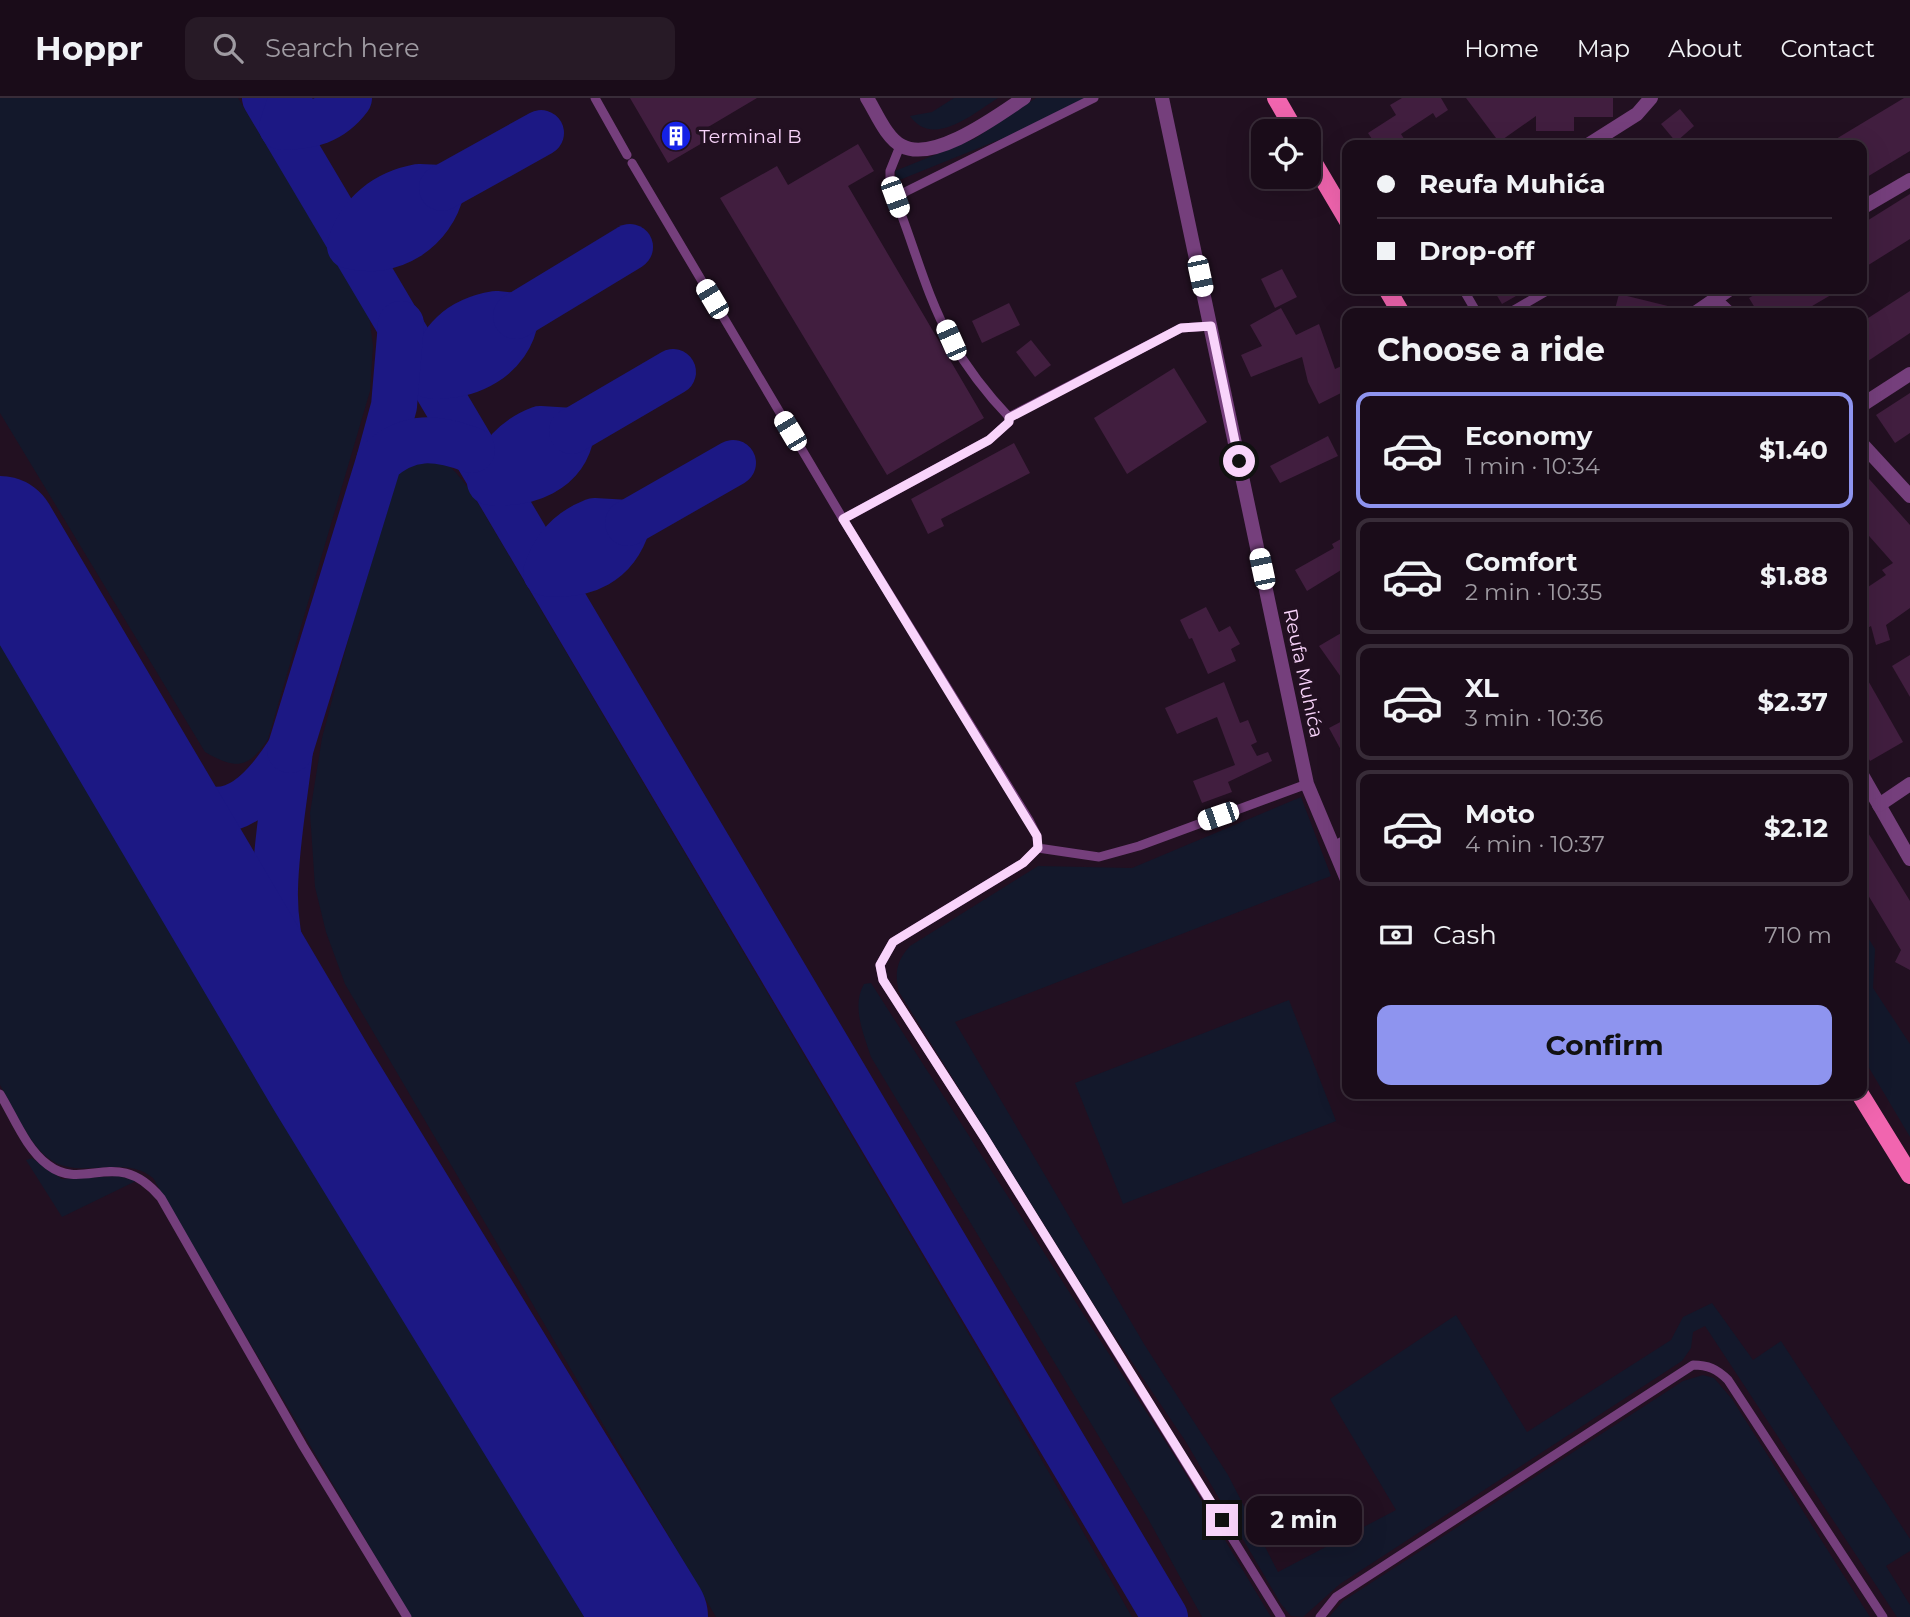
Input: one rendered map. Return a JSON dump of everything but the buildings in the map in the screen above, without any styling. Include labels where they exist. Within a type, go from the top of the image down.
[{"type":"main road","points":[[1276,98],[1288,119]]},
{"type":"main road","points":[[1321,175],[1342,211]]},
{"type":"main road","points":[[1863,1099],[1910,1175]]},
{"type":"street","points":[[867,98],[900,146],[914,150],[942,146],[1024,98]]},
{"type":"street","name":"Reufa Muhića","points":[[1161,98],[1307,784],[1342,867]]},
{"type":"street","points":[[1596,140],[1637,114],[1651,98]]},
{"type":"street","points":[[1867,205],[1910,180]]},
{"type":"street","points":[[1702,308],[1722,294]]},
{"type":"street","points":[[1714,299],[1724,308]]},
{"type":"street","points":[[1867,402],[1910,374]]},
{"type":"street","points":[[1867,449],[1910,496]]},
{"type":"street","points":[[1867,784],[1910,859]]},
{"type":"street","points":[[1879,805],[1910,784]]},
{"type":"lane","points":[[595,98],[843,519],[1037,836],[1038,848],[1023,863],[893,942],[880,965],[883,980],[984,1137],[1281,1617]]},
{"type":"lane","points":[[895,197],[1094,98]]},
{"type":"lane","points":[[900,146],[890,171],[890,186],[924,278],[951,340],[976,378],[1009,418]]},
{"type":"lane","points":[[1518,308],[1541,294]]},
{"type":"lane","points":[[843,519],[989,440],[1009,422],[1009,418],[1181,328],[1211,326]]},
{"type":"lane","points":[[1038,848],[1099,857],[1139,846],[1307,784]]},
{"type":"lane","points":[[1334,846],[1342,841]]},
{"type":"lane","points":[[0,1094],[34,1150],[49,1166],[64,1173],[130,1172],[143,1178],[161,1198],[303,1446],[407,1617]]},
{"type":"lane","points":[[1320,1617],[1336,1597],[1693,1365],[1706,1365],[1719,1371],[1728,1380],[1883,1617]]},
{"type":"shaded area","points":[[0,98],[238,98],[369,315],[373,346],[370,391],[268,739],[254,756],[240,764],[225,762],[205,752],[0,413]]},
{"type":"shaded area","points":[[954,98],[998,98],[966,119],[942,129],[919,125],[910,116],[932,112]]},
{"type":"shaded area","points":[[1036,98],[1087,98],[1011,135],[897,181],[895,171],[974,139]]},
{"type":"shaded area","points":[[428,456],[448,465],[472,493],[986,1363],[1132,1617],[716,1617],[345,984],[326,932],[315,887],[310,813],[322,738],[390,483],[406,465],[415,459]]},
{"type":"shaded area","points":[[0,621],[584,1617],[411,1617],[153,1178],[128,1168],[73,1168],[60,1165],[40,1151],[21,1124],[0,1085]]},
{"type":"shaded area","points":[[1301,797],[1331,876],[955,1022],[1144,1344],[1228,1475],[1278,1572],[1396,1510],[1330,1399],[1456,1315],[1527,1432],[1671,1340],[1683,1317],[1712,1303],[1753,1360],[1781,1341],[1910,1539],[1910,1551],[1886,1566],[1910,1605],[1910,1617],[1897,1617],[1705,1326],[1693,1332],[1691,1348],[1682,1361],[1340,1584],[1303,1617],[1291,1616],[1281,1604],[1186,1442],[1103,1319],[899,992],[897,973],[899,962],[910,946],[1038,866],[1132,868]]},
{"type":"shaded area","points":[[1867,936],[1875,949],[1873,988],[1910,1044],[1910,1137],[1867,1064]]},
{"type":"shaded area","points":[[871,983],[1177,1460],[1271,1617],[1202,1617],[1146,1515],[871,1057],[860,1021],[859,1002],[864,984]]},
{"type":"shaded area","points":[[1289,1000],[1336,1121],[1123,1204],[1075,1083]]},
{"type":"shaded area","points":[[32,1158],[62,1179],[118,1176],[136,1181],[62,1217],[26,1160]]},
{"type":"shaded area","points":[[1703,1375],[1714,1378],[1732,1399],[1870,1617],[1329,1617],[1343,1601],[1683,1381]]},
{"type":"taxiway","points":[[265,98],[1165,1617]]},
{"type":"taxiway","points":[[290,103],[282,127],[319,121],[335,113],[349,98]]},
{"type":"taxiway","points":[[442,188],[541,133]]},
{"type":"taxiway","points":[[419,187],[442,188],[437,203],[420,228],[408,237],[381,247],[350,246],[360,224],[376,206],[396,194],[419,187]]},
{"type":"taxiway","points":[[516,316],[630,247]]},
{"type":"taxiway","points":[[496,314],[516,316],[512,331],[496,354],[472,369],[429,375],[439,352],[453,334],[471,321],[496,314]]},
{"type":"taxiway","points":[[379,461],[394,406],[401,324]]},
{"type":"taxiway","points":[[572,431],[673,372]]},
{"type":"taxiway","points":[[540,429],[572,431],[568,445],[553,466],[530,478],[490,482],[498,464],[509,450],[540,429]]},
{"type":"taxiway","points":[[290,750],[379,461],[401,446],[423,440],[447,442],[472,450]]},
{"type":"taxiway","points":[[628,523],[733,463]]},
{"type":"taxiway","points":[[594,521],[628,523],[616,548],[607,557],[586,569],[574,573],[546,573],[553,555],[564,541],[594,521]]},
{"type":"taxiway","points":[[125,745],[169,788],[189,802],[209,809],[228,809],[247,800],[268,780],[290,750],[277,854],[276,913],[290,986],[323,1081]]},
{"type":"runway","points":[[0,533],[323,1081],[651,1617]]},
{"type":"place","name":"Terminal B","points":[[676,136]]},
{"type":"route","points":[[1222,1520],[883,980],[880,965],[893,942],[1023,863],[1038,848],[1037,836],[843,519],[989,440],[1009,422],[1009,418],[1181,328],[1202,329],[1211,326],[1239,461]]}]
